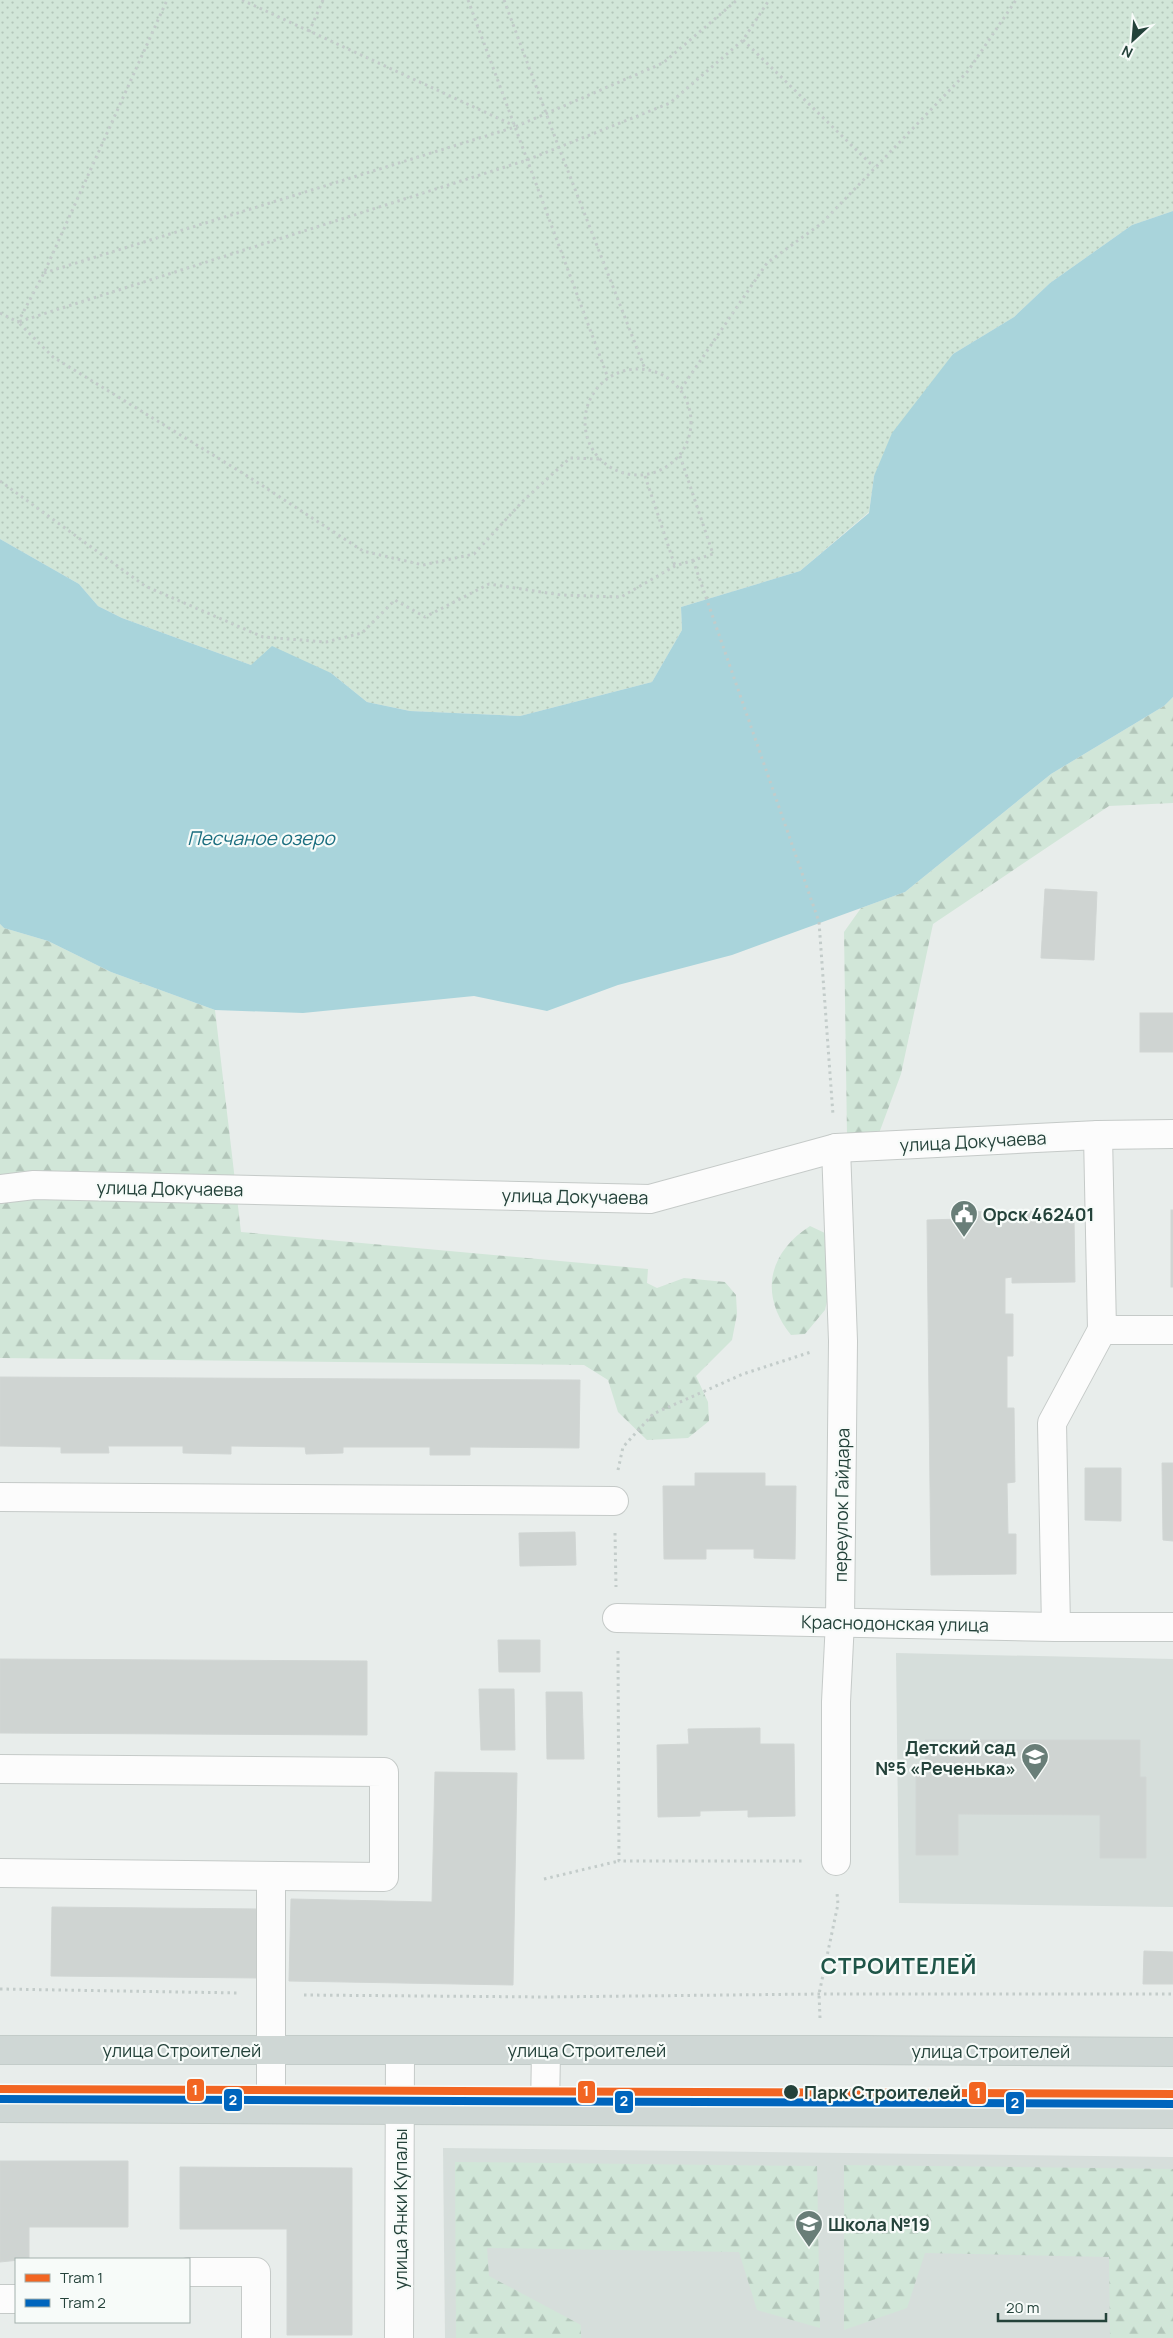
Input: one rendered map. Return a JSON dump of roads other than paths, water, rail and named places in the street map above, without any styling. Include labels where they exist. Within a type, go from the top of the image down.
[{"type":"main road","name":"улица Строителей","points":[[0,2050],[1173,2052]]},
{"type":"main road","points":[[0,2108],[1173,2114]]},
{"type":"street","name":"улица Докучаева","points":[[0,1188],[34,1185],[650,1199],[836,1148],[1098,1135],[1173,1134]]},
{"type":"street","points":[[1056,1627],[1052,1423],[1102,1330],[1098,1135]]},
{"type":"street","name":"переулок Гайдара","points":[[836,1148],[843,1341],[840,1621],[836,1702],[836,1861]]},
{"type":"street","points":[[1102,1330],[1173,1330]]},
{"type":"street","points":[[0,1497],[614,1501]]},
{"type":"street","name":"Краснодонская улица","points":[[617,1618],[840,1621],[1056,1627],[1173,1626]]},
{"type":"street","points":[[0,1769],[384,1772],[384,1877],[0,1873]]},
{"type":"street","points":[[271,1876],[270,2050],[272,2109]]},
{"type":"street","name":"улица Янки Купалы","points":[[399,2338],[400,2050]]},
{"type":"street","points":[[545,2110],[546,2050]]},
{"type":"street","points":[[190,2272],[256,2272],[256,2338]]},
{"type":"street","points":[[0,2299],[15,2299]]},
{"type":"water","name":"Песчаное озеро","points":[[1173,211],[1173,697],[1164,706],[1051,774],[905,892],[732,955],[618,985],[547,1011],[474,996],[303,1013],[215,1010],[111,972],[48,941],[4,928],[0,924],[0,539],[79,584],[98,606],[122,618],[251,665],[272,646],[331,673],[367,702],[410,711],[520,716],[652,682],[682,630],[681,607],[800,571],[869,513],[874,476],[892,433],[953,354],[1014,317],[1050,283],[1132,225]]},
{"type":"tram line","name":"1","points":[[0,2089],[1173,2094]]},
{"type":"tram line","name":"2","points":[[0,2099],[1173,2104]]},
{"type":"place","name":"Орск 462401","points":[[964,1238]]},
{"type":"place","name":"Детский сад №5 «Реченька»","points":[[1035,1781]]},
{"type":"place","name":"Парк Строителей","points":[[791,2092]]},
{"type":"place","name":"Школа №19","points":[[809,2248]]},
{"type":"district","name":"СТРОИТЕЛЕЙ","points":[[899,1966]]}]
